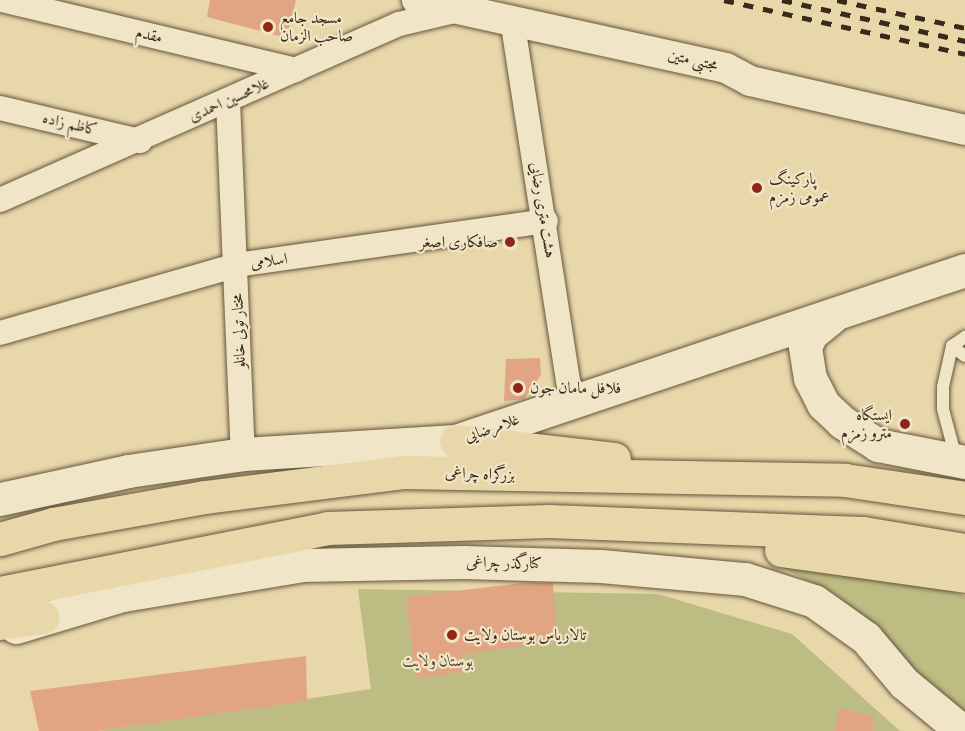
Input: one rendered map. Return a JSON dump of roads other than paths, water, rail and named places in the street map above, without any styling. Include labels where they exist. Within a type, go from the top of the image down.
[{"type":"highway","points":[[456,441],[605,457],[716,476]]},
{"type":"highway","name":"بزرگراه چراغی","points":[[0,539],[53,524],[205,497],[402,472],[845,480],[965,498]]},
{"type":"highway","points":[[549,521],[570,534],[754,547],[965,576]]},
{"type":"highway","points":[[0,593],[327,528],[549,521],[863,533],[965,550]]},
{"type":"highway","points":[[0,623],[43,617]]},
{"type":"main road","name":"غلامرضایی","points":[[4,495],[128,471],[243,454],[456,441],[571,401],[832,317],[965,270]]},
{"type":"main road","points":[[832,317],[811,334],[806,346],[810,378],[823,404],[842,422],[878,445],[961,461]]},
{"type":"main road","name":"کنارگذر چراغی","points":[[0,632],[43,617],[123,595],[302,565],[463,562],[601,566],[745,579],[814,601],[866,638],[904,683],[962,731]]},
{"type":"street","name":"مقدم","points":[[3,0],[296,70]]},
{"type":"street","name":"مجتبی متین","points":[[417,0],[512,19],[726,68],[750,81],[965,130]]},
{"type":"street","name":"غلامحسین احمدی","points":[[0,200],[140,141],[399,24],[460,10]]},
{"type":"street","name":"هشت متری رضایی","points":[[512,19],[546,221],[571,401]]},
{"type":"street","points":[[726,68],[756,62],[965,112]]},
{"type":"street","name":"مختار تولی خانلو","points":[[228,101],[237,265],[243,454]]},
{"type":"street","name":"کاظم زاده","points":[[0,108],[140,141]]},
{"type":"street","name":"اسلامی","points":[[0,333],[237,265],[546,221]]},
{"type":"lane","points":[[961,461],[943,409],[943,387],[952,346],[965,337]]},
{"type":"lane","points":[[952,346],[965,356]]},
{"type":"railway","points":[[724,0],[965,54]]},
{"type":"railway","points":[[782,0],[965,41]]},
{"type":"railway","points":[[837,0],[965,28]]},
{"type":"place","name":"مسجد جامع صاحب الزمان","points":[[268,27]]},
{"type":"place","name":"پارکینگ عمومی زمزم","points":[[757,188]]},
{"type":"place","name":"صافکاری اصغر","points":[[510,242]]},
{"type":"place","name":"فلافل مامان جون","points":[[518,388]]},
{"type":"place","name":"ایستگاه مترو زمزم","points":[[905,424]]},
{"type":"place","name":"تالاریاس بوستان ولایت","points":[[452,635]]},
{"type":"park label","name":"بوستان ولایت","points":[[438,661]]}]
